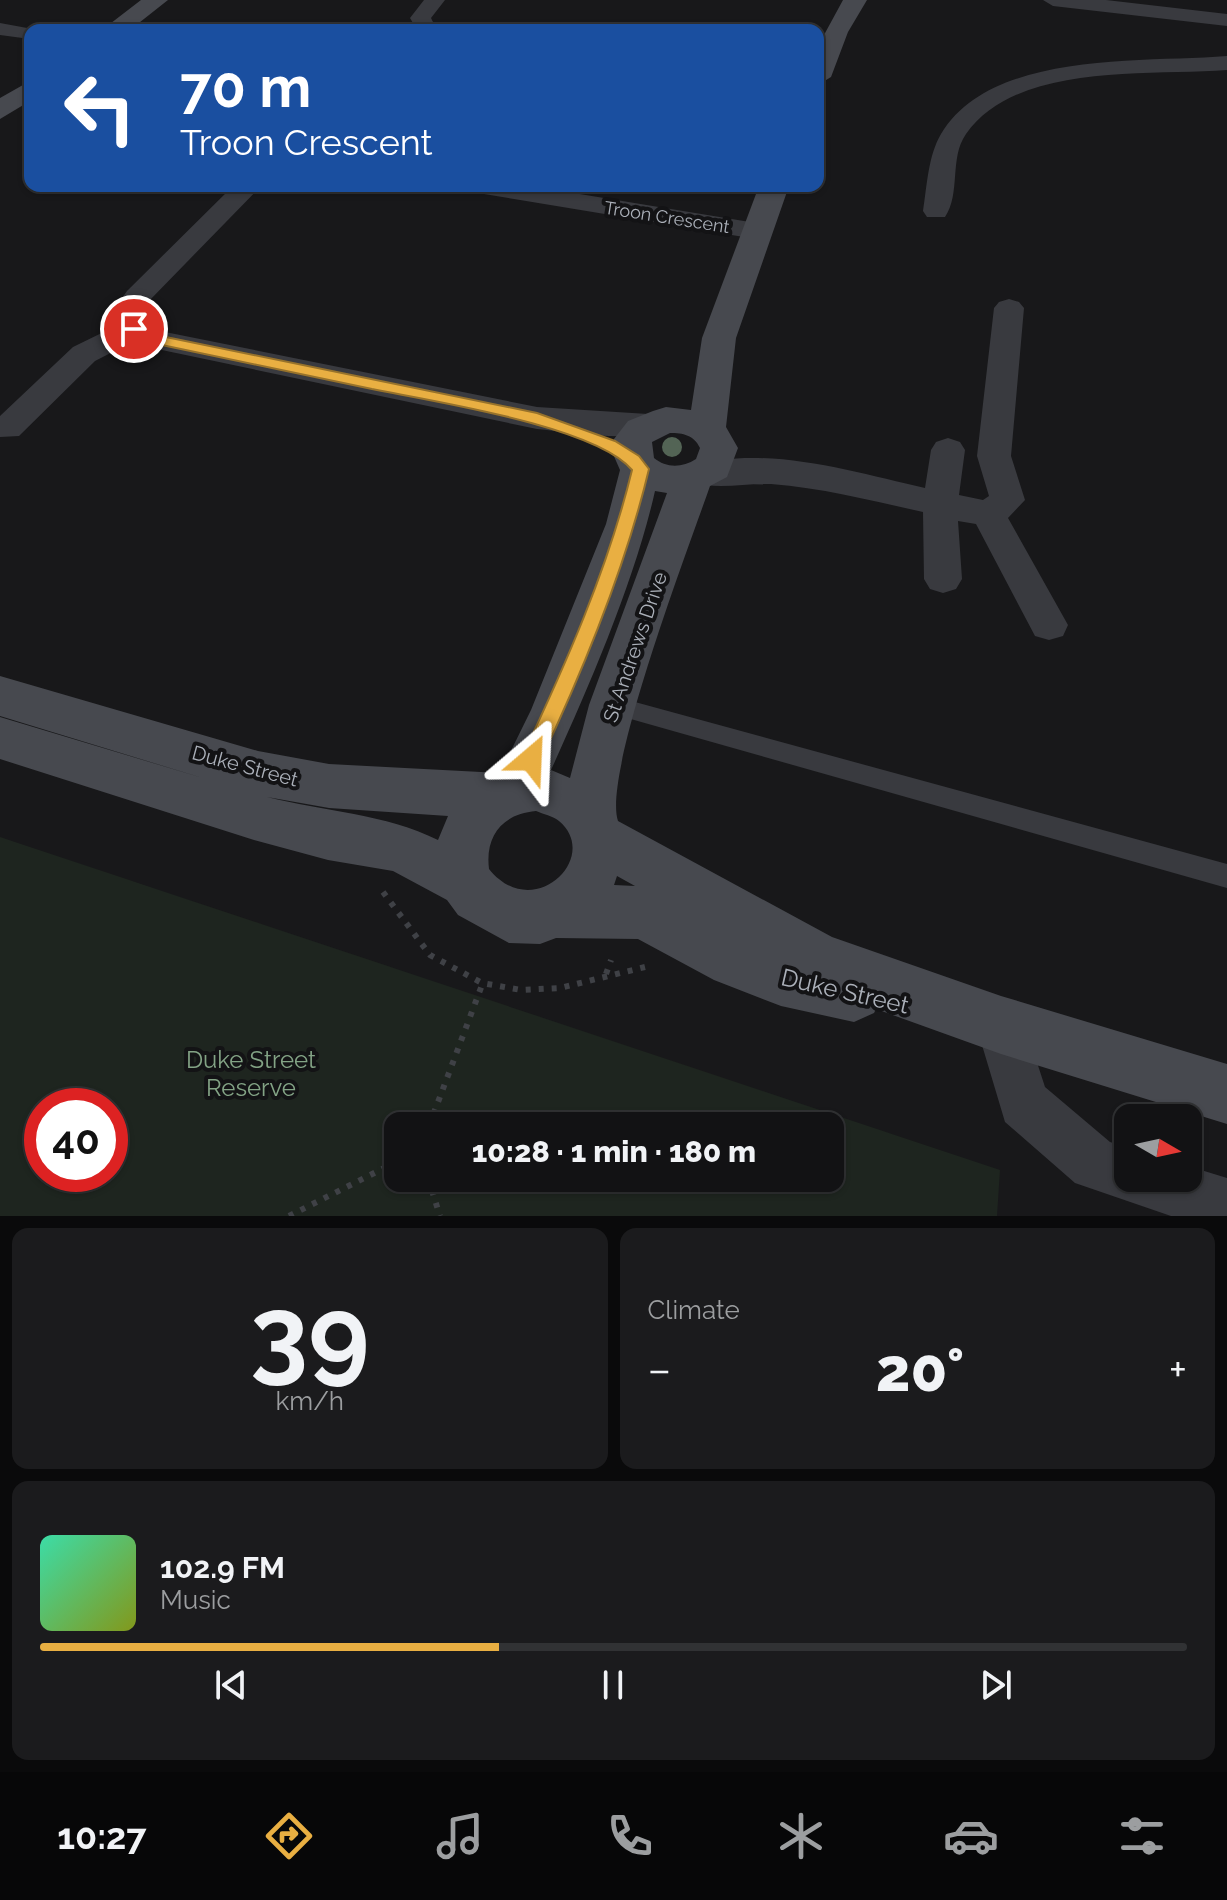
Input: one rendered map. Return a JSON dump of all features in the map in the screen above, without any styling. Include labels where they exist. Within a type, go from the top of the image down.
[{"type":"street","points":[[122,24],[156,0]]},
{"type":"street","points":[[423,24],[420,18],[435,0]]},
{"type":"street","points":[[836,32],[838,0]]},
{"type":"street","points":[[824,62],[836,32],[855,0]]},
{"type":"street","points":[[1053,0],[1227,20]]},
{"type":"street","points":[[0,29],[24,32]]},
{"type":"street","points":[[936,211],[954,133],[991,99],[1051,76],[1075,72],[1227,63]]},
{"type":"street","points":[[0,111],[24,93]]},
{"type":"street","points":[[134,329],[130,308],[137,297],[242,192]]},
{"type":"street","name":"Troon Crescent","points":[[520,192],[756,231]]},
{"type":"street","name":"St Andrews Drive","points":[[594,827],[597,759],[613,705],[705,455],[719,338],[772,192]]},
{"type":"street","points":[[705,455],[746,470],[798,476],[988,514],[1008,500],[994,456],[1009,308]]},
{"type":"street","points":[[134,329],[157,340],[537,418],[593,424],[695,423],[705,455]]},
{"type":"street","points":[[7,428],[84,354],[134,329]]},
{"type":"street","name":"St Andrews Drive","points":[[659,422],[719,338]]},
{"type":"street","points":[[537,418],[610,445],[664,480],[705,455]]},
{"type":"street","points":[[507,793],[554,712],[622,539],[637,464],[633,439],[659,422]]},
{"type":"street","points":[[943,579],[940,505],[948,450]]},
{"type":"street","points":[[988,514],[1049,625]]},
{"type":"street","name":"Duke Street","points":[[0,696],[258,773],[329,786],[507,793]]},
{"type":"street","points":[[0,738],[254,817],[328,836],[400,848],[466,882],[488,908],[510,917],[534,918],[558,912],[578,899],[592,880],[599,859],[594,827],[576,802],[559,792],[538,788],[507,793],[479,811],[466,829],[461,851],[466,882]]},
{"type":"street","name":"Duke Street","points":[[594,827],[819,960],[1001,1025],[1227,1094]]},
{"type":"street","name":"Duke Street","points":[[558,912],[645,914],[734,960],[781,978],[1001,1025]]},
{"type":"street","points":[[1001,1025],[1024,1103],[1094,1164],[1114,1170]]},
{"type":"street","points":[[1182,1192],[1227,1206]]},
{"type":"lane","points":[[613,705],[1227,876]]},
{"type":"path","points":[[391,899],[404,923],[427,953],[482,985],[546,991],[583,984],[606,974]]},
{"type":"path","points":[[434,1112],[482,985]]},
{"type":"path","points":[[289,1216],[384,1168]]},
{"type":"path","points":[[432,1192],[440,1216]]},
{"type":"green space","name":"Duke Street Reserve","points":[[0,837],[826,1112],[384,1112],[384,1192],[844,1192],[844,1118],[1000,1170],[997,1216],[0,1216]]},
{"type":"route","points":[[134,329],[157,340],[537,418],[610,445],[633,460],[640,469],[627,524],[554,712],[531,759]]}]
